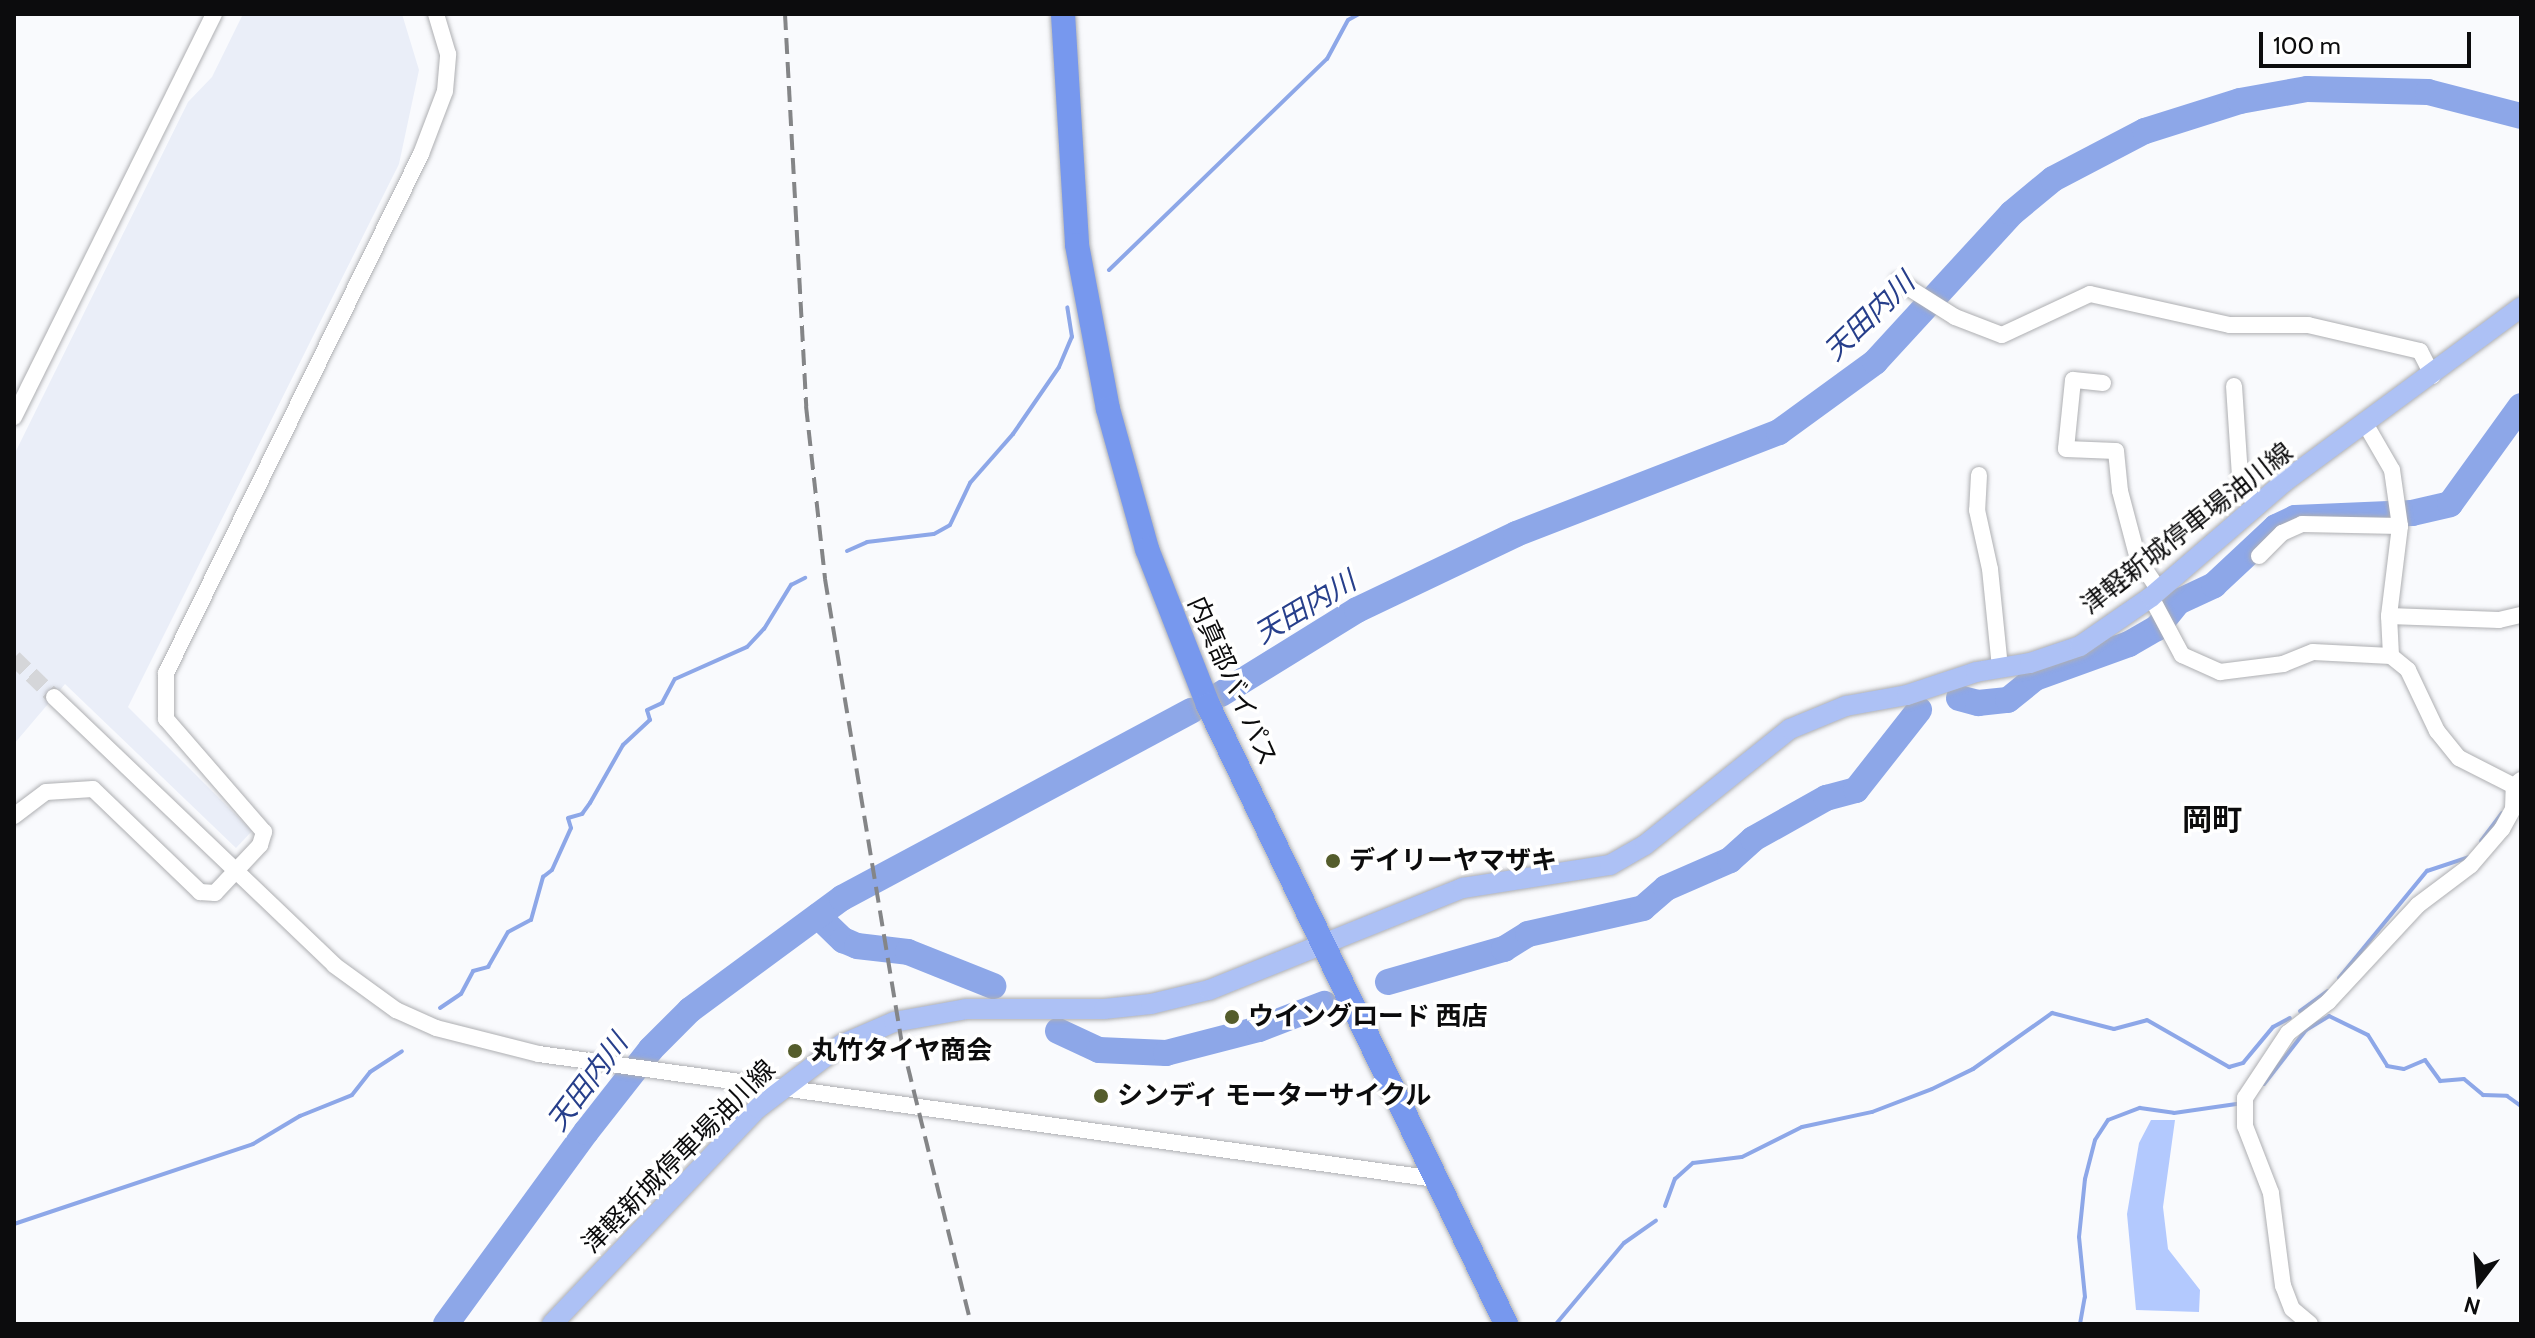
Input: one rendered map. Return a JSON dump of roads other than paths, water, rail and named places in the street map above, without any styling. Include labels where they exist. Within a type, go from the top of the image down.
[{"type":"highway","name":"内真部バイパス","points":[[1063,14],[1077,245],[1094,348],[1125,473],[1172,619],[1208,705],[1506,1324]]},
{"type":"main road","name":"津軽新城停車場油川線","points":[[552,1324],[782,1087],[841,1045],[894,1022],[966,1009],[1104,1009],[1151,1004],[1209,990],[1463,888],[1610,865],[1645,845],[1790,729],[1846,706],[2080,646],[2155,593],[2255,505],[2433,376],[2521,307]]},
{"type":"street","points":[[14,417],[214,14]]},
{"type":"street","points":[[14,816],[46,792],[93,789],[200,892],[215,893],[260,845],[264,832],[166,719],[166,673],[421,154],[445,91],[448,54],[436,14]]},
{"type":"street","points":[[1898,281],[1945,311],[2002,335],[2090,294],[2230,325],[2308,325],[2420,351],[2433,376]]},
{"type":"street","points":[[2103,383],[2073,380],[2066,449],[2116,451],[2138,559],[2155,593],[2164,622],[2182,655],[2220,672],[2270,667],[2324,651],[2391,656],[2408,670],[2437,731],[2459,758],[2518,783],[2513,809],[2502,829],[2471,865],[2418,905],[2328,1002],[2288,1033],[2245,1098],[2245,1126],[2271,1193],[2283,1286],[2292,1309],[2310,1324]]},
{"type":"street","points":[[2234,386],[2240,477],[2255,505]]},
{"type":"street","points":[[2366,425],[2392,470],[2399,518],[2389,616],[2391,656]]},
{"type":"street","points":[[1979,475],[1977,510],[1990,569],[2000,668]]},
{"type":"street","points":[[2259,556],[2282,533],[2302,524],[2399,518]]},
{"type":"street","points":[[2389,616],[2499,620],[2521,615]]},
{"type":"street","points":[[54,697],[334,965],[396,1010],[495,1047],[1435,1179]]},
{"type":"waterway","points":[[1109,270],[1327,59],[1348,20],[1359,14]]},
{"type":"waterway","name":"天田内川","points":[[1221,694],[1357,610],[1516,534],[1779,432],[1875,362],[2012,213],[2053,179],[2145,131],[2240,101],[2307,89],[2428,92],[2521,116]]},
{"type":"waterway","points":[[847,551],[867,542],[934,534],[950,525],[970,483],[1013,434],[1059,367],[1072,337],[1067,307]]},
{"type":"waterway","name":"天田内川","points":[[1959,698],[1978,703],[2008,700],[2035,678],[2129,644],[2157,628],[2178,602],[2214,585],[2276,527],[2295,518],[2412,513],[2450,504],[2521,406]]},
{"type":"waterway","points":[[440,1008],[461,994],[473,971],[488,967],[508,932],[531,920],[543,877],[552,870],[571,828],[568,818],[582,814],[623,745],[650,720],[647,710],[662,703],[675,679],[747,647],[764,629],[791,585],[805,578]]},
{"type":"waterway","name":"天田内川","points":[[1388,982],[1504,949],[1528,934],[1643,908],[1666,888],[1730,860],[1753,839],[1826,798],[1856,790],[1919,710]]},
{"type":"waterway","name":"天田内川","points":[[446,1324],[586,1132],[651,1049],[690,1010],[842,898],[1191,711]]},
{"type":"waterway","points":[[2481,841],[2502,813]]},
{"type":"waterway","points":[[2339,978],[2427,871],[2469,857]]},
{"type":"waterway","name":"天田内川","points":[[818,916],[843,940],[857,946],[908,952],[993,986]]},
{"type":"waterway","points":[[2300,1011],[2328,991]]},
{"type":"waterway","name":"天田内川","points":[[1058,1031],[1099,1050],[1166,1053],[1259,1029],[1324,1004]]},
{"type":"waterway","points":[[1665,1206],[1675,1179],[1693,1163],[1742,1157],[1802,1127],[1872,1112],[1932,1089],[1973,1069],[2052,1013],[2114,1029],[2147,1020],[2229,1067],[2243,1063],[2273,1027],[2290,1018]]},
{"type":"waterway","points":[[2264,1084],[2306,1030],[2329,1016],[2368,1035],[2387,1066],[2404,1069],[2425,1060],[2440,1081],[2464,1079],[2483,1095],[2507,1096],[2521,1106]]},
{"type":"waterway","points":[[14,1224],[253,1144],[300,1116],[352,1095],[370,1072],[402,1051]]},
{"type":"waterway","points":[[2080,1324],[2085,1297],[2079,1237],[2085,1179],[2095,1140],[2108,1120],[2140,1108],[2174,1113],[2236,1104]]},
{"type":"waterway","points":[[1556,1324],[1624,1243],[1656,1221]]},
{"type":"tunnel","points":[[14,658],[54,697]]},
{"type":"railway","points":[[785,14],[806,406],[825,579],[902,1043],[971,1324]]},
{"type":"place","name":"デイリーヤマザキ","points":[[1333,861]]},
{"type":"place","name":"ウイングロード 西店","points":[[1232,1017]]},
{"type":"place","name":"丸竹タイヤ商会","points":[[795,1051]]},
{"type":"place","name":"シンディ モーターサイクル","points":[[1101,1096]]},
{"type":"district","name":"岡町","points":[[2212,820]]}]
